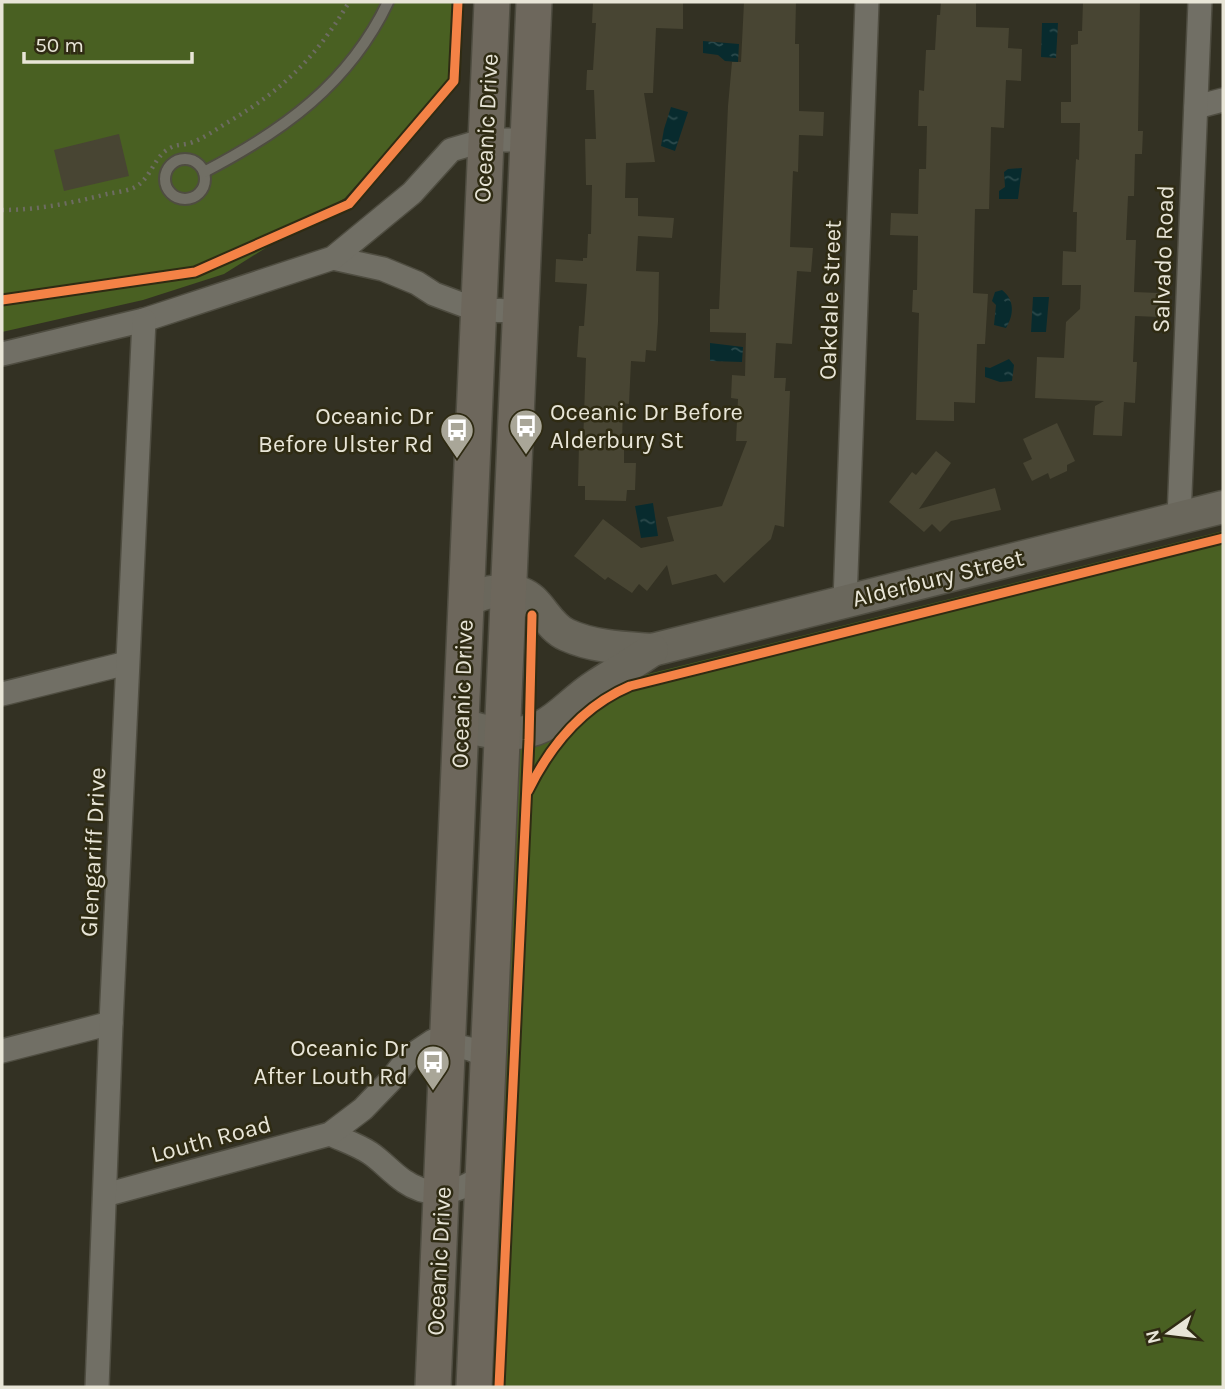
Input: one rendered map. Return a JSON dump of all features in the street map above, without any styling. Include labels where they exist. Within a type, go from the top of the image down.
[{"type":"main road","name":"Oceanic Drive","points":[[433,1387],[492,2]]},
{"type":"main road","name":"Oceanic Drive","points":[[474,1387],[534,2]]},
{"type":"street","name":"Oakdale Street","points":[[845,601],[867,2]]},
{"type":"street","name":"Salvado Road","points":[[1179,519],[1200,2]]},
{"type":"street","points":[[1196,107],[1223,100]]},
{"type":"street","points":[[2,354],[144,320],[333,258],[412,193],[451,150],[485,140],[528,140]]},
{"type":"street","points":[[333,258],[383,270],[417,283],[433,295],[477,310],[521,311]]},
{"type":"street","name":"Glengariff Drive","points":[[97,1387],[144,320]]},
{"type":"street","name":"Alderbury Street","points":[[509,591],[531,599],[548,620],[572,637],[619,648],[652,650],[1223,507]]},
{"type":"street","points":[[465,602],[475,596],[499,590],[509,591]]},
{"type":"street","name":"Alderbury Street","points":[[461,723],[472,729],[516,734],[542,728],[598,684],[652,650]]},
{"type":"street","points":[[2,694],[127,663]]},
{"type":"street","points":[[2,1051],[111,1023]]},
{"type":"street","name":"Louth Road","points":[[105,1195],[330,1134],[363,1109],[409,1057],[433,1041],[448,1043]]},
{"type":"street","points":[[448,1043],[489,1058]]},
{"type":"street","points":[[330,1134],[370,1153],[421,1191],[458,1191],[484,1175]]},
{"type":"lane","points":[[204,172],[276,131],[318,96],[355,58],[388,2]]},
{"type":"path","points":[[2,210],[37,209],[135,188],[146,178],[157,157],[172,147],[192,142],[252,108],[305,65],[349,2]]},
{"type":"green space","points":[[2,2],[455,2],[451,78],[345,198],[224,274],[143,300],[2,332]]},
{"type":"green space","points":[[1223,531],[1223,1387],[487,1387],[519,746],[628,679]]},
{"type":"water","points":[[1042,23],[1058,23],[1056,58],[1041,57]]},
{"type":"water","points":[[703,41],[739,44],[738,62],[725,61],[718,55],[703,53]]},
{"type":"water","points":[[671,107],[688,112],[675,151],[661,146]]},
{"type":"water","points":[[1022,168],[1018,199],[999,199],[999,191],[1005,187],[1004,172]]},
{"type":"water","points":[[1002,290],[1009,298],[1012,308],[1006,328],[994,325],[996,305],[992,301],[995,292]]},
{"type":"water","points":[[1033,297],[1049,297],[1046,332],[1031,332]]},
{"type":"water","points":[[710,343],[743,347],[742,362],[710,361]]},
{"type":"water","points":[[1009,359],[1014,365],[1012,381],[1000,382],[985,377],[985,367],[990,368]]},
{"type":"water","points":[[653,503],[658,536],[641,538],[635,506]]},
{"type":"building","points":[[593,2],[683,2],[683,29],[656,28],[653,93],[644,93],[655,162],[626,163],[625,198],[638,198],[638,216],[674,218],[672,238],[638,236],[636,271],[659,272],[658,322],[656,351],[646,350],[645,362],[631,361],[629,404],[623,403],[624,463],[636,463],[635,490],[627,490],[626,501],[585,500],[585,486],[578,486],[579,444],[583,444],[586,358],[577,357],[579,326],[584,326],[587,284],[555,282],[556,259],[583,261],[583,258],[587,258],[588,234],[591,234],[592,185],[586,185],[585,139],[596,139],[594,90],[586,90],[587,70],[593,70],[596,23],[592,23]]},
{"type":"building","points":[[744,2],[796,2],[795,44],[799,44],[799,111],[824,112],[823,136],[799,135],[798,172],[793,171],[790,247],[813,248],[811,272],[797,271],[792,344],[776,343],[774,378],[786,378],[785,391],[790,391],[784,527],[775,525],[771,539],[724,583],[716,574],[672,585],[667,565],[647,591],[639,584],[632,593],[608,577],[605,580],[574,556],[603,519],[641,548],[674,541],[667,517],[722,506],[747,441],[736,441],[738,399],[731,398],[732,375],[745,376],[746,333],[710,332],[710,309],[719,309],[728,106],[732,62],[741,62]]},
{"type":"building","points":[[941,2],[976,2],[976,27],[1009,28],[1008,48],[1022,49],[1021,81],[1006,80],[1004,128],[991,127],[989,209],[975,209],[973,293],[988,294],[985,344],[977,344],[975,403],[954,402],[954,421],[916,420],[919,313],[912,312],[913,290],[917,290],[918,236],[890,235],[891,213],[918,214],[919,169],[926,169],[927,126],[918,126],[919,90],[924,91],[926,50],[935,50],[937,15],[940,15]]},
{"type":"building","points":[[1083,2],[1140,2],[1138,131],[1143,131],[1142,154],[1135,154],[1134,196],[1128,196],[1126,240],[1136,240],[1134,292],[1159,293],[1159,317],[1135,316],[1135,403],[1124,402],[1122,436],[1093,435],[1095,406],[1104,401],[1035,398],[1037,357],[1064,358],[1066,322],[1080,309],[1081,285],[1062,285],[1063,251],[1076,252],[1077,212],[1073,212],[1080,123],[1061,123],[1061,102],[1071,102],[1071,45],[1078,44],[1078,31],[1082,31]]},
{"type":"building","points":[[119,134],[129,176],[64,191],[54,150]]},
{"type":"building","points":[[1057,423],[1075,461],[1067,465],[1067,471],[1050,479],[1048,473],[1032,481],[1023,463],[1032,459],[1023,439]]},
{"type":"building","points":[[936,451],[951,463],[919,509],[995,488],[1001,510],[951,521],[940,532],[932,524],[924,532],[889,502],[912,472],[916,475]]},
{"type":"cycle path","points":[[2,300],[195,272],[349,204],[454,81],[458,2]]},
{"type":"cycle path","points":[[528,791],[547,758],[570,729],[597,705],[630,686],[1223,538]]},
{"type":"cycle path","points":[[499,1387],[529,740],[532,615]]},
{"type":"place","name":"Oceanic Dr Before Alderbury St","points":[[526,456]]},
{"type":"place","name":"Oceanic Dr Before Ulster Rd","points":[[457,460]]},
{"type":"place","name":"Oceanic Dr After Louth Rd","points":[[433,1092]]}]
